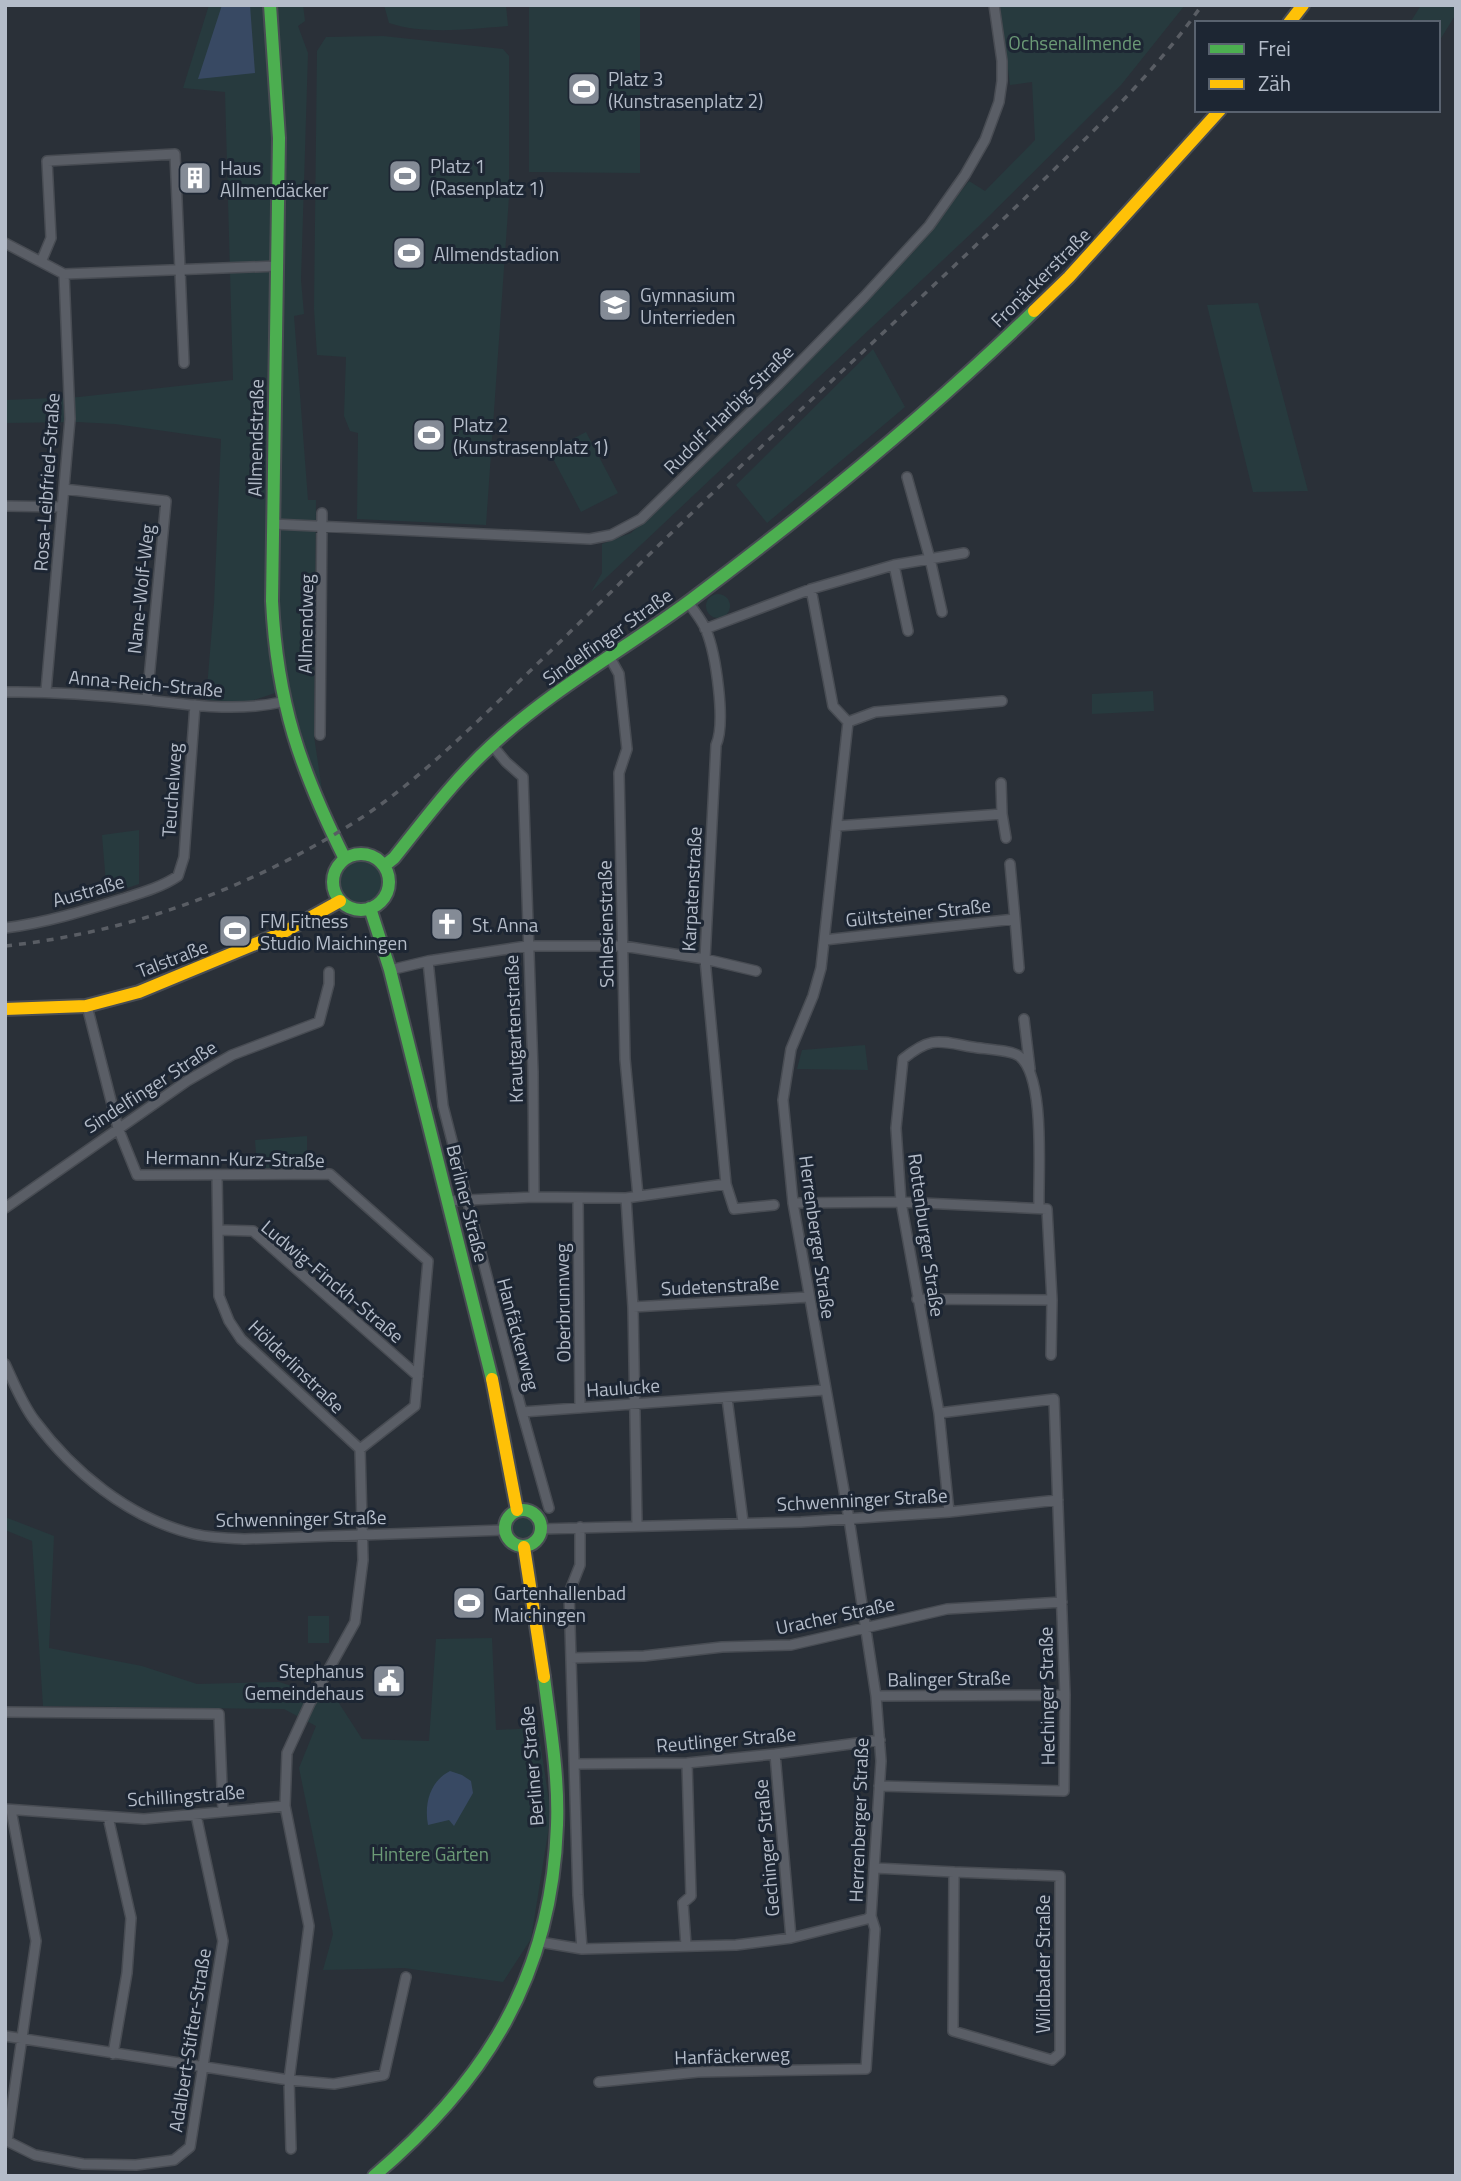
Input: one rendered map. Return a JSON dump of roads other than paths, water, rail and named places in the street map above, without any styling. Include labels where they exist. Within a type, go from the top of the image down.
[{"type":"main road","name":"Allmendstraße","points":[[270,5],[279,138],[273,626],[282,702],[296,752],[345,859]]},
{"type":"main road","points":[[1291,21],[1303,5]]},
{"type":"main road","name":"Fronäckerstraße","points":[[872,457],[970,373],[1069,277],[1171,168],[1218,112]]},
{"type":"main road","name":"Sindelfinger Straße","points":[[384,866],[394,858],[452,785],[492,745],[565,687],[688,602],[797,519],[872,457]]},
{"type":"main road","points":[[358,854],[366,855],[384,866],[387,891],[378,904],[370,908],[351,908],[340,901],[333,879],[335,871],[345,859],[358,854]]},
{"type":"main road","name":"Talstraße","points":[[5,1009],[87,1006],[119,998],[276,936],[330,909],[340,901]]},
{"type":"main road","name":"Berliner Straße","points":[[370,908],[390,970],[492,1381],[517,1510]]},
{"type":"main road","points":[[517,1510],[534,1514],[541,1523],[541,1529],[536,1541],[524,1547],[513,1544],[504,1530],[509,1516],[517,1510]]},
{"type":"main road","name":"Berliner Straße","points":[[374,2176],[422,2135],[463,2088],[514,2007],[540,1942],[550,1898],[557,1818],[545,1698],[524,1547]]},
{"type":"street","name":"Rudolf-Harbig-Straße","points":[[273,524],[590,539],[611,535],[641,519],[769,395],[864,297],[929,226],[965,174],[985,140],[999,102],[1002,61],[994,5]]},
{"type":"street","points":[[41,262],[51,238],[47,161],[175,154],[184,363]]},
{"type":"street","points":[[5,243],[64,274],[278,266]]},
{"type":"street","name":"Rosa-Leibfried-Straße","points":[[46,691],[71,406],[64,274]]},
{"type":"street","points":[[907,477],[942,612]]},
{"type":"street","name":"Nane-Wolf-Weg","points":[[64,489],[166,501],[146,700]]},
{"type":"street","points":[[5,506],[62,507]]},
{"type":"street","name":"Allmendweg","points":[[320,736],[324,527],[322,513]]},
{"type":"street","points":[[705,629],[811,589],[894,565],[964,553]]},
{"type":"street","points":[[894,565],[908,631]]},
{"type":"street","points":[[811,589],[833,706],[848,722],[875,712],[1003,701]]},
{"type":"street","name":"Karpatenstraße","points":[[688,602],[705,629],[715,659],[719,694],[720,737],[716,746],[705,959],[726,1184]]},
{"type":"street","name":"Schlesienstraße","points":[[609,656],[619,674],[627,749],[619,774],[625,1059],[638,1196]]},
{"type":"street","name":"Anna-Reich-Straße","points":[[5,692],[46,691],[244,708],[282,702]]},
{"type":"street","name":"Teuchelweg","points":[[178,876],[184,857],[195,705]]},
{"type":"street","name":"Herrenberger Straße","points":[[848,722],[821,968],[813,996],[791,1049],[783,1100],[793,1203],[849,1519],[876,1696],[880,1740],[871,1916],[875,1929],[866,2069]]},
{"type":"street","name":"Krautgartenstraße","points":[[492,745],[523,777],[533,1072],[534,1197]]},
{"type":"street","points":[[1001,783],[1006,838]]},
{"type":"street","points":[[837,826],[1002,814]]},
{"type":"street","name":"Gültsteiner Straße","points":[[1010,864],[1019,968]]},
{"type":"street","name":"Austraße","points":[[5,928],[96,907],[142,892],[178,876]]},
{"type":"street","name":"Gültsteiner Straße","points":[[824,940],[1015,919]]},
{"type":"street","points":[[390,970],[428,961],[527,946],[623,946],[705,959],[756,971]]},
{"type":"street","name":"Hanfäckerweg","points":[[428,961],[443,1106],[549,1508]]},
{"type":"street","name":"Sindelfinger Straße","points":[[5,1208],[187,1081],[232,1055],[318,1022],[330,972]]},
{"type":"street","name":"Hermann-Kurz-Straße","points":[[87,1006],[118,1128],[137,1175],[330,1174],[428,1261],[415,1406],[360,1449]]},
{"type":"street","points":[[1024,1019],[1030,1069],[1038,1104],[1043,1208],[1052,1300],[1051,1355]]},
{"type":"street","name":"Rottenburger Straße","points":[[949,1512],[939,1413],[901,1202],[896,1128],[903,1059],[921,1044],[939,1041],[1018,1055],[1030,1069]]},
{"type":"street","name":"Hölderlinstraße","points":[[217,1175],[219,1296],[229,1321],[241,1339],[360,1449]]},
{"type":"street","points":[[447,1201],[534,1197],[626,1198],[726,1184],[734,1209],[774,1205]]},
{"type":"street","points":[[626,1198],[634,1307],[637,1525]]},
{"type":"street","name":"Oberbrunnweg","points":[[578,1199],[580,1408]]},
{"type":"street","points":[[793,1203],[901,1202],[1043,1208]]},
{"type":"street","name":"Ludwig-Finckh-Straße","points":[[218,1230],[253,1231],[418,1376]]},
{"type":"street","name":"Sudetenstraße","points":[[634,1307],[808,1297]]},
{"type":"street","points":[[917,1300],[1052,1300]]},
{"type":"street","name":"Schwenninger Straße","points":[[5,1364],[35,1420],[69,1459],[116,1500],[169,1526],[210,1537],[244,1539],[504,1530]]},
{"type":"street","name":"Haulucke","points":[[522,1412],[825,1390]]},
{"type":"street","points":[[727,1398],[743,1522]]},
{"type":"street","name":"Hechinger Straße","points":[[879,1786],[1064,1791],[1065,1695],[1054,1399],[939,1413]]},
{"type":"street","points":[[291,2149],[289,2080],[309,1926],[285,1806],[287,1753],[310,1703],[355,1622],[363,1560],[360,1449]]},
{"type":"street","name":"Schwenninger Straße","points":[[541,1529],[801,1522],[949,1512],[1058,1500]]},
{"type":"street","points":[[580,1527],[580,1564],[569,1593],[582,1949]]},
{"type":"street","name":"Uracher Straße","points":[[571,1658],[644,1656],[723,1647],[791,1645],[947,1609],[1062,1602]]},
{"type":"street","name":"Balinger Straße","points":[[876,1696],[1065,1695]]},
{"type":"street","points":[[5,1712],[219,1714],[223,1811]]},
{"type":"street","name":"Reutlinger Straße","points":[[574,1764],[687,1763],[880,1740]]},
{"type":"street","name":"Gechinger Straße","points":[[775,1754],[791,1938]]},
{"type":"street","points":[[686,1945],[683,1903],[691,1896],[687,1763]]},
{"type":"street","name":"Schillingstraße","points":[[8,1810],[144,1819],[285,1806]]},
{"type":"street","name":"Adalbert-Stifter-Straße","points":[[8,1810],[36,1941],[6,2141],[35,2155],[83,2164],[136,2165],[174,2160],[190,2147],[223,1941],[196,1815]]},
{"type":"street","points":[[108,1817],[131,1918],[127,1973],[113,2054]]},
{"type":"street","name":"Wildbader Straße","points":[[875,1868],[1060,1877],[1060,2053],[1052,2060],[953,2031],[954,1872]]},
{"type":"street","name":"Herrenberger Straße","points":[[540,1942],[582,1949],[736,1945],[791,1938],[871,1916]]},
{"type":"street","points":[[5,2036],[289,2080],[334,2084],[384,2076],[406,1977]]},
{"type":"street","name":"Hanfäckerweg","points":[[599,2082],[698,2072],[866,2069]]},
{"type":"water","points":[[222,5],[250,5],[255,73],[198,79]]},
{"type":"water","points":[[450,1771],[471,1781],[473,1793],[454,1826],[449,1820],[428,1825],[430,1794],[443,1775]]},
{"type":"railway","points":[[5,946],[98,930],[187,904],[273,868],[355,822],[395,794],[469,730],[722,484],[1023,200],[1140,82],[1202,5]]},
{"type":"place","name":"Platz 3 (Kunstrasenplatz 2)","points":[[584,89]]},
{"type":"place","name":"Platz 1 (Rasenplatz 1)","points":[[405,176]]},
{"type":"place","name":"Haus Allmendäcker","points":[[195,178]]},
{"type":"place","name":"Allmendstadion","points":[[409,253]]},
{"type":"place","name":"Gymnasium Unterrieden","points":[[615,305]]},
{"type":"place","name":"Platz 2 (Kunstrasenplatz 1)","points":[[429,435]]},
{"type":"place","name":"St. Anna","points":[[447,924]]},
{"type":"place","name":"FM Fitness Studio Maichingen","points":[[235,931]]},
{"type":"place","name":"Gartenhallenbad Maichingen","points":[[469,1603]]},
{"type":"place","name":"Stephanus Gemeindehaus","points":[[389,1681]]},
{"type":"park label","name":"Ochsenallmende","points":[[1075,42]]},
{"type":"park label","name":"Hintere Gärten","points":[[430,1853]]}]
